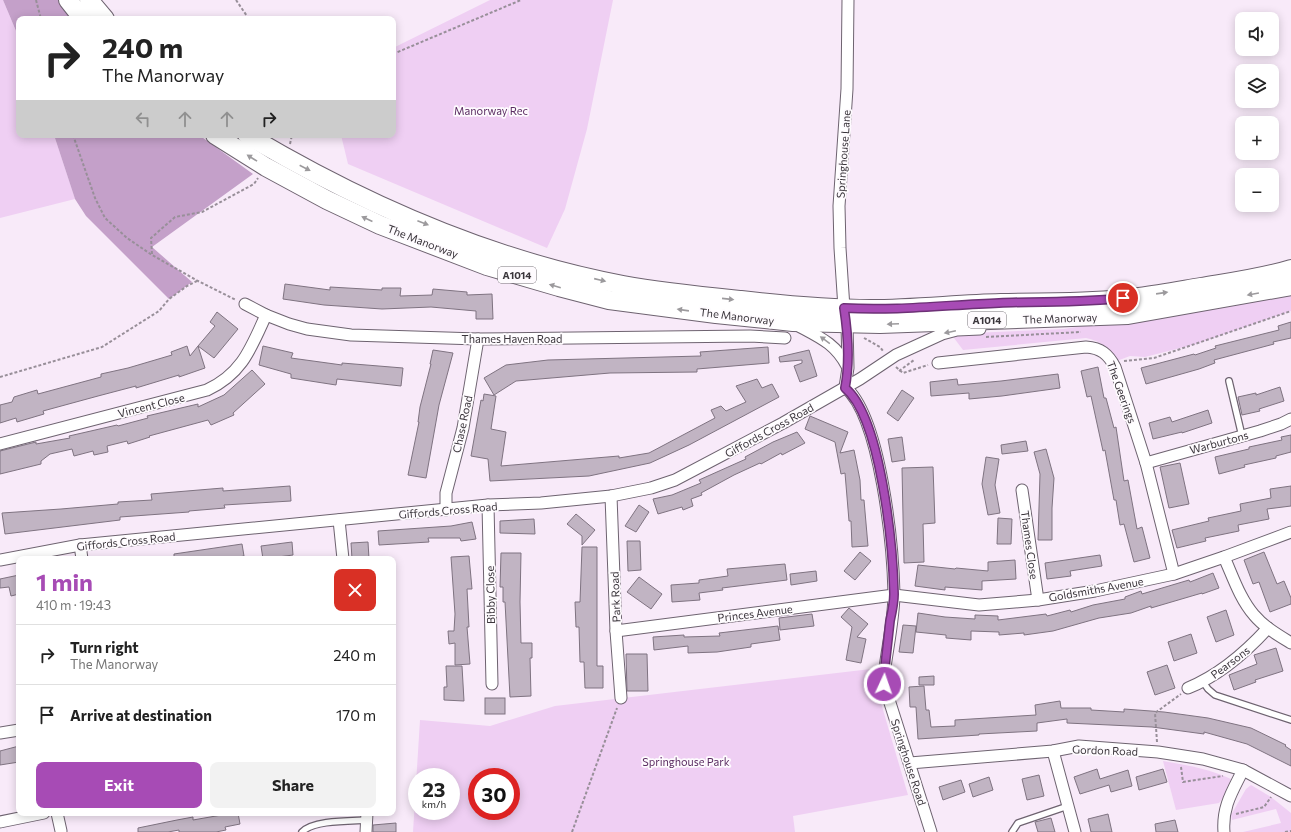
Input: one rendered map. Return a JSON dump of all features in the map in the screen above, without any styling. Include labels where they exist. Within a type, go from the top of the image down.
[{"type":"main road","points":[[68,0],[81,16]]},
{"type":"main road","points":[[89,0],[102,16]]},
{"type":"main road","name":"The Manorway","points":[[220,138],[266,167],[327,200],[380,225],[434,246],[524,277],[609,300],[716,314],[789,330],[871,309],[1001,303],[1096,301],[1164,293],[1270,275],[1291,269]]},
{"type":"main road","name":"The Manorway","points":[[252,138],[354,194],[404,216],[489,249],[555,269],[623,285],[785,305],[845,316],[1128,315],[1291,286]]},
{"type":"street","name":"Springhouse Lane","points":[[845,316],[840,248],[839,206],[847,89],[848,0]]},
{"type":"street","name":"Thames Haven Road","points":[[245,304],[266,315],[307,329],[351,334],[478,339],[750,336],[789,330]]},
{"type":"street","name":"Vincent Close","points":[[0,444],[207,390],[221,384],[239,368],[247,357],[266,315]]},
{"type":"street","name":"Giffords Cross Road","points":[[21,556],[80,545],[488,505],[541,503],[611,496],[651,488],[675,480],[845,388],[896,354],[942,334],[957,330],[1012,327],[1128,315]]},
{"type":"street","points":[[845,316],[848,368],[845,388]]},
{"type":"street","points":[[789,330],[820,336],[834,347],[842,356],[848,368],[854,374],[869,373]]},
{"type":"street","name":"Chase Road","points":[[446,510],[446,493],[463,428],[478,339]]},
{"type":"street","name":"The Geerings","points":[[938,362],[1086,347],[1096,348],[1110,358],[1115,368],[1146,463],[1174,574]]},
{"type":"street","name":"Springhouse Road","points":[[845,388],[852,393],[868,424],[876,451],[892,551],[894,595],[884,684],[931,832]]},
{"type":"street","name":"Warburtons","points":[[1146,463],[1242,436],[1291,419]]},
{"type":"street","name":"Thames Close","points":[[1022,490],[1038,600]]},
{"type":"street","name":"Park Road","points":[[611,496],[616,631],[621,698]]},
{"type":"street","name":"Bibby Close","points":[[488,505],[492,684]]},
{"type":"street","points":[[339,520],[343,556]]},
{"type":"street","name":"Goldsmiths Avenue","points":[[894,595],[979,605],[1038,600],[1121,586],[1174,574],[1291,532]]},
{"type":"street","points":[[80,545],[82,556]]},
{"type":"street","name":"Giffords Cross Road","points":[[0,560],[16,557]]},
{"type":"street","points":[[1224,557],[1242,598],[1254,615],[1268,628],[1291,643]]},
{"type":"street","name":"Princes Avenue","points":[[616,631],[894,595]]},
{"type":"street","name":"Pearsons","points":[[1188,688],[1203,682],[1252,646],[1268,628]]},
{"type":"street","points":[[0,733],[16,730]]},
{"type":"street","name":"Gordon Road","points":[[910,763],[1053,751],[1078,746],[1158,752],[1203,759],[1243,770],[1291,796]]},
{"type":"street","points":[[1053,751],[1075,832]]},
{"type":"street","points":[[1224,832],[1223,816],[1226,806],[1243,770]]},
{"type":"street","points":[[0,822],[29,816]]},
{"type":"street","points":[[58,816],[61,831]]},
{"type":"street","points":[[366,832],[367,816]]},
{"type":"lane","points":[[1229,381],[1242,436]]},
{"type":"lane","points":[[1203,682],[1208,689],[1216,695],[1291,720]]},
{"type":"lane","points":[[1012,832],[1018,823],[1068,806]]},
{"type":"lane","points":[[302,832],[304,829],[317,824],[367,816]]},
{"type":"path","points":[[36,0],[40,16]]},
{"type":"path","points":[[236,0],[247,16]]},
{"type":"path","points":[[396,53],[521,0]]},
{"type":"path","points":[[73,138],[105,218],[127,238],[152,255],[198,281],[245,304]]},
{"type":"path","points":[[152,255],[152,238],[175,217],[202,212],[254,184],[266,167]]},
{"type":"path","points":[[0,377],[102,347],[159,311],[169,299],[192,282],[198,281]]},
{"type":"path","points":[[1119,361],[1154,358],[1291,311]]},
{"type":"path","points":[[870,341],[880,347],[886,354]]},
{"type":"path","points":[[899,370],[903,373],[938,362]]},
{"type":"path","points":[[1158,752],[1155,713],[1188,688]]},
{"type":"path","points":[[572,832],[621,698]]},
{"type":"path","points":[[1180,764],[1184,782],[1224,776],[1238,781]]},
{"type":"path","points":[[1223,816],[1264,807],[1271,797]]},
{"type":"path","points":[[1285,832],[1291,831]]},
{"type":"green space","points":[[0,0],[3,0],[16,31],[16,138],[55,138],[75,199],[0,218]]},
{"type":"green space","name":"Manorway Rec","points":[[490,0],[613,0],[587,129],[565,209],[547,248],[348,164],[342,138],[396,138],[396,47]]},
{"type":"green space","points":[[1291,292],[1291,311],[1196,344],[1145,357],[1130,356],[1114,362],[1104,346],[1097,341],[1086,338],[963,350],[951,334],[1064,329]]},
{"type":"green space","name":"Springhouse Park","points":[[871,669],[908,795],[793,816],[795,832],[413,832],[414,820],[460,820],[460,768],[417,768],[420,720],[490,726],[555,706]]},
{"type":"green space","points":[[1163,761],[1206,770],[1231,779],[1226,794],[1219,803],[1176,810]]},
{"type":"green space","points":[[1251,785],[1271,797],[1291,813],[1291,832],[1243,832],[1281,823],[1276,809],[1232,820],[1231,815],[1246,789]]},
{"type":"shaded area","points":[[3,0],[58,0],[69,16],[16,16],[16,31]]},
{"type":"shaded area","points":[[55,138],[203,138],[253,174],[152,247],[192,282],[169,299],[86,216],[75,199]]},
{"type":"building","points":[[285,284],[330,290],[330,287],[382,290],[382,288],[401,288],[400,296],[432,295],[433,289],[467,292],[467,295],[492,294],[493,319],[476,319],[476,311],[431,307],[382,309],[324,305],[283,299]]},
{"type":"building","points":[[217,312],[238,329],[214,358],[198,346],[215,326],[210,322]]},
{"type":"building","points":[[1291,322],[1291,338],[1214,360],[1215,363],[1199,369],[1146,384],[1141,368],[1194,354],[1195,355],[1216,348],[1215,346],[1279,330],[1278,326]]},
{"type":"building","points":[[187,346],[190,356],[198,346],[205,368],[179,377],[179,375],[136,388],[136,386],[43,411],[44,414],[17,422],[16,418],[0,423],[0,405],[12,402],[14,397],[37,390],[38,394],[101,377],[101,374],[172,355],[171,352]]},
{"type":"building","points":[[263,346],[293,353],[291,358],[342,365],[342,363],[403,368],[401,386],[337,379],[336,385],[291,378],[291,374],[259,365]]},
{"type":"building","points":[[768,347],[769,363],[697,369],[697,372],[610,373],[516,381],[494,395],[484,378],[506,365],[548,360],[701,356],[700,352]]},
{"type":"building","points":[[433,350],[453,353],[439,405],[426,478],[408,475],[419,422],[420,407]]},
{"type":"building","points":[[809,350],[817,376],[800,382],[794,366],[802,363],[802,360],[780,362],[779,357]]},
{"type":"building","points":[[1098,367],[1104,398],[1106,398],[1114,428],[1116,427],[1124,481],[1128,480],[1137,529],[1142,527],[1150,558],[1134,562],[1124,524],[1120,525],[1105,450],[1103,451],[1091,396],[1087,397],[1081,371]]},
{"type":"building","points":[[252,370],[265,384],[233,413],[234,415],[211,425],[208,420],[149,436],[150,437],[128,444],[127,441],[107,446],[108,452],[94,455],[93,451],[74,456],[72,449],[50,454],[41,461],[41,464],[0,474],[0,451],[36,442],[36,444],[70,438],[69,436],[118,426],[148,418],[147,416],[198,404],[198,407],[224,395]]},
{"type":"building","points":[[1058,374],[1060,388],[969,399],[969,393],[931,396],[930,382],[957,379],[958,385]]},
{"type":"building","points":[[757,379],[762,388],[772,384],[779,397],[689,445],[650,463],[589,476],[490,481],[488,459],[471,456],[481,400],[483,401],[484,394],[496,396],[491,429],[506,432],[501,466],[619,456],[619,458],[649,453],[715,418],[711,410],[721,406],[726,411],[746,402],[736,386]]},
{"type":"building","points":[[1280,387],[1284,401],[1259,409],[1260,411],[1242,415],[1238,397],[1256,393],[1256,395]]},
{"type":"building","points":[[902,390],[914,398],[898,421],[887,413]]},
{"type":"building","points":[[1208,410],[1212,423],[1182,433],[1153,439],[1149,423],[1170,417],[1172,422]]},
{"type":"building","points":[[810,416],[848,432],[840,453],[854,450],[860,480],[861,500],[864,500],[868,546],[852,547],[851,521],[849,521],[845,473],[841,474],[835,442],[805,429]]},
{"type":"building","points":[[797,432],[805,443],[782,455],[781,453],[761,464],[760,463],[734,475],[701,493],[702,495],[691,499],[693,506],[683,510],[682,507],[658,514],[653,499],[672,495],[701,483],[699,480],[746,459],[745,457],[773,442]]},
{"type":"building","points":[[1291,435],[1291,452],[1276,456],[1276,458],[1244,465],[1245,467],[1219,474],[1215,457],[1249,449],[1249,447],[1282,440],[1281,437]]},
{"type":"building","points":[[902,437],[905,460],[892,462],[888,439]]},
{"type":"building","points":[[1026,441],[1028,451],[1002,454],[1001,445]]},
{"type":"building","points":[[1046,449],[1054,478],[1052,540],[1038,540],[1040,474],[1034,452]]},
{"type":"building","points":[[986,457],[999,459],[995,485],[1000,513],[988,515],[982,484]]},
{"type":"building","points":[[1180,463],[1189,504],[1169,508],[1160,467]]},
{"type":"building","points":[[933,467],[935,523],[923,524],[924,562],[904,563],[902,468]]},
{"type":"building","points":[[290,486],[291,501],[224,505],[225,508],[120,517],[120,520],[5,534],[2,513],[152,500],[151,494],[223,488],[223,491]]},
{"type":"building","points":[[1291,486],[1291,506],[1267,509],[1269,519],[1238,525],[1239,531],[1205,538],[1206,541],[1177,548],[1172,530],[1209,521],[1208,518],[1241,511],[1240,504],[1271,498],[1270,489]]},
{"type":"building","points":[[639,505],[649,512],[636,532],[625,526]]},
{"type":"building","points":[[576,514],[595,530],[582,545],[582,536],[567,524]]},
{"type":"building","points":[[998,518],[1012,519],[1011,544],[997,544]]},
{"type":"building","points":[[534,519],[535,534],[500,533],[500,521]]},
{"type":"building","points":[[472,522],[476,539],[461,541],[460,538],[428,538],[429,542],[379,545],[378,531],[451,526]]},
{"type":"building","points":[[627,541],[640,541],[641,570],[628,571]]},
{"type":"building","points":[[292,542],[293,555],[263,556],[261,546]]},
{"type":"building","points":[[368,542],[369,556],[352,556],[351,543]]},
{"type":"building","points":[[242,544],[244,556],[174,556],[174,554]]},
{"type":"building","points":[[582,547],[597,547],[597,666],[603,666],[603,688],[585,688],[584,662],[580,662],[579,627],[576,627],[575,602],[580,602]]},
{"type":"building","points":[[860,552],[871,561],[855,580],[844,571]]},
{"type":"building","points":[[1264,552],[1277,584],[1284,581],[1291,598],[1291,604],[1270,612],[1259,582],[1253,584],[1244,560]]},
{"type":"building","points":[[501,553],[521,553],[521,643],[532,643],[532,658],[530,658],[531,696],[510,697],[505,602],[503,602],[503,587],[500,587]]},
{"type":"building","points":[[1100,555],[1102,566],[1070,571],[1071,576],[1047,579],[1045,563]]},
{"type":"building","points":[[469,556],[472,589],[467,589],[469,627],[467,627],[470,664],[455,665],[455,643],[449,644],[448,631],[454,631],[455,614],[451,557]]},
{"type":"building","points":[[1015,560],[1016,579],[982,581],[982,590],[945,587],[945,590],[915,586],[918,565],[988,571],[988,562]]},
{"type":"building","points":[[785,564],[787,580],[722,588],[723,590],[699,593],[700,600],[672,602],[671,585],[699,583],[699,580],[728,576],[727,569]]},
{"type":"building","points":[[816,571],[817,581],[791,585],[790,574]]},
{"type":"building","points":[[1213,573],[1219,588],[1151,608],[1151,606],[1131,613],[1099,618],[1053,631],[1024,635],[1024,633],[999,635],[999,632],[971,631],[971,640],[946,638],[946,635],[916,632],[918,613],[975,619],[975,615],[998,616],[998,620],[1046,614],[1047,616],[1070,610],[1071,612],[1093,605],[1125,599],[1125,597],[1141,591],[1142,594],[1189,580],[1190,582]]},
{"type":"building","points":[[16,576],[16,595],[11,596],[9,587],[0,588],[0,579]]},
{"type":"building","points":[[639,577],[662,594],[651,609],[627,592]]},
{"type":"building","points":[[849,608],[868,624],[857,637],[866,639],[861,663],[846,660],[852,627],[841,617]]},
{"type":"building","points":[[1226,610],[1234,635],[1216,642],[1207,617]]},
{"type":"building","points":[[812,614],[814,626],[780,630],[779,618]]},
{"type":"building","points":[[903,625],[916,626],[913,653],[899,652]]},
{"type":"building","points":[[778,626],[780,640],[751,644],[751,647],[717,652],[688,653],[688,646],[654,650],[653,637],[684,635],[684,637],[720,636],[719,633]]},
{"type":"building","points":[[1191,634],[1197,653],[1174,661],[1168,642]]},
{"type":"building","points":[[1276,648],[1283,671],[1255,680],[1256,682],[1234,690],[1229,675],[1257,664],[1254,655]]},
{"type":"building","points":[[626,654],[647,654],[648,691],[627,691]]},
{"type":"building","points":[[1167,665],[1175,688],[1155,695],[1147,672]]},
{"type":"building","points":[[446,666],[462,666],[464,701],[444,700],[444,687],[447,687]]},
{"type":"building","points":[[934,676],[934,685],[919,685],[919,677]]},
{"type":"building","points":[[924,686],[926,710],[929,710],[931,727],[955,726],[955,720],[1036,715],[1035,705],[1060,701],[1061,708],[1091,708],[1091,710],[1124,712],[1124,709],[1164,712],[1208,718],[1251,728],[1286,745],[1285,746],[1291,750],[1291,766],[1247,744],[1204,732],[1204,734],[1152,727],[1067,723],[1067,719],[1037,723],[1037,731],[918,739],[916,707],[910,707],[909,687]]},
{"type":"building","points":[[485,698],[505,698],[505,714],[485,714]]},
{"type":"building","points":[[16,747],[16,762],[0,765],[0,751]]},
{"type":"building","points":[[1097,769],[1100,779],[1128,770],[1132,786],[1111,792],[1109,785],[1080,794],[1074,777]]},
{"type":"building","points":[[1163,769],[1167,782],[1139,790],[1136,777]]},
{"type":"building","points":[[1039,775],[1044,796],[1027,800],[1022,779]]},
{"type":"building","points":[[989,777],[993,790],[973,797],[969,784]]},
{"type":"building","points":[[961,780],[965,792],[943,800],[939,787]]},
{"type":"building","points":[[1108,814],[1112,832],[1091,832],[1088,819]]},
{"type":"building","points":[[216,816],[239,816],[240,824],[225,827],[226,830],[216,832],[179,832],[179,830],[168,832],[138,832],[138,828],[193,817],[193,820]]},
{"type":"building","points":[[1051,818],[1055,832],[1038,832],[1035,822]]},
{"type":"building","points":[[1175,820],[1178,832],[1156,832],[1155,824]]},
{"type":"building","points":[[396,823],[396,832],[373,832],[373,825]]},
{"type":"route","points":[[884,684],[894,595],[892,551],[881,473],[876,451],[868,424],[852,393],[845,388],[848,357],[847,324],[844,308],[871,309],[1001,303],[1096,301],[1123,298]]}]
